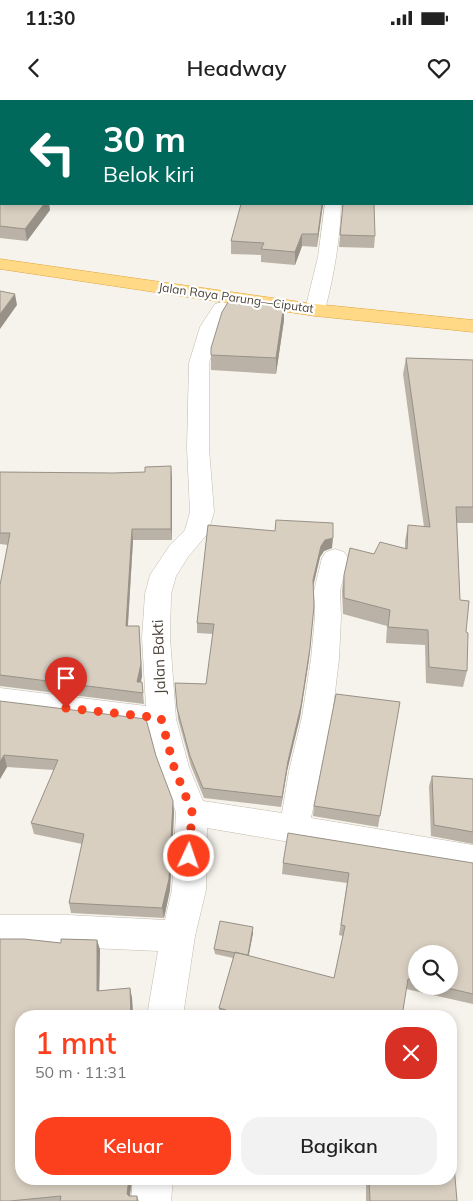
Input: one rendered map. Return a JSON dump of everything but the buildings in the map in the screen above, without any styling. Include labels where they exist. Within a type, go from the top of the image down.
[{"type":"highway","name":"Jalan Raya Parung—Ciputat","points":[[0,264],[315,310],[473,326]]},
{"type":"highway","name":"Jalan Raya Parung—Ciputat","points":[[0,276],[222,308],[473,338]]},
{"type":"street","points":[[315,310],[332,230],[333,205]]},
{"type":"street","name":"Jalan Bakti","points":[[166,1010],[178,936],[189,890],[192,812],[174,767],[161,718],[156,638],[158,594],[163,575],[179,551],[196,533],[202,512],[198,448],[199,363],[210,327],[222,308]]},
{"type":"street","points":[[291,828],[298,812],[304,771],[317,717],[325,659],[328,617],[327,590],[335,558]]},
{"type":"street","points":[[0,699],[161,718]]},
{"type":"street","points":[[192,812],[473,859]]},
{"type":"street","points":[[0,931],[68,931],[178,936]]},
{"type":"street","points":[[151,1201],[152,1185]]},
{"type":"route","points":[[66,708],[161,718],[174,767],[192,812],[189,856]]}]
